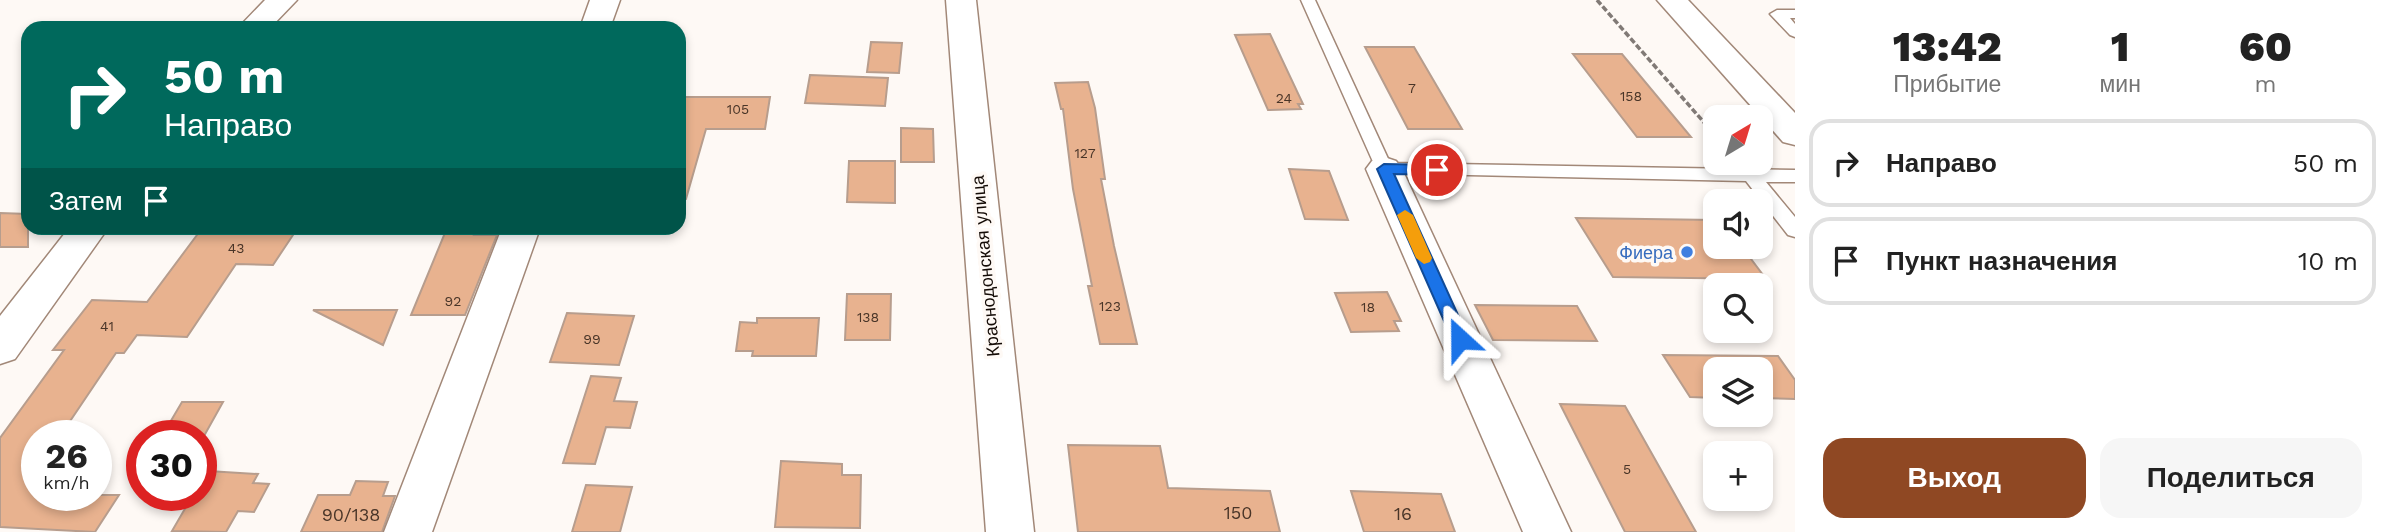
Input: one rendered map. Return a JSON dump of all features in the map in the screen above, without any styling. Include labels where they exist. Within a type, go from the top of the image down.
[{"type":"street","points":[[260,21],[282,0]]},
{"type":"street","points":[[598,21],[605,0]]},
{"type":"street","name":"Краснодонская улица","points":[[961,0],[1010,532]]},
{"type":"street","points":[[1672,0],[1795,134]]},
{"type":"street","points":[[1384,169],[1547,532]]},
{"type":"street","points":[[0,347],[84,235]]},
{"type":"street","points":[[408,532],[518,235]]},
{"type":"lane","points":[[1308,0],[1384,169],[1703,173]]},
{"type":"lane","points":[[1795,15],[1777,14],[1795,32]]},
{"type":"lane","points":[[1750,175],[1795,230]]},
{"type":"lane","points":[[1772,175],[1795,176]]},
{"type":"path","points":[[1597,0],[1703,121]]},
{"type":"building","points":[[1270,34],[1303,104],[1298,104],[1301,109],[1268,110],[1235,35]]},
{"type":"building","points":[[871,42],[902,43],[899,73],[867,72]]},
{"type":"building","points":[[1365,47],[1414,47],[1462,129],[1408,129]]},
{"type":"building","points":[[1573,54],[1622,54],[1691,137],[1637,137]]},
{"type":"building","points":[[810,75],[888,78],[885,106],[805,103]]},
{"type":"building","points":[[1088,82],[1095,108],[1105,179],[1101,179],[1137,344],[1100,344],[1088,286],[1092,286],[1073,189],[1063,109],[1055,83]]},
{"type":"building","points":[[686,97],[770,97],[765,129],[706,129],[686,199]]},
{"type":"building","points":[[901,128],[933,129],[934,162],[901,162]]},
{"type":"building","points":[[849,161],[895,161],[895,203],[847,202]]},
{"type":"building","points":[[1289,169],[1329,171],[1348,220],[1305,219]]},
{"type":"building","points":[[0,213],[21,214],[21,235],[28,235],[28,247],[0,247]]},
{"type":"building","points":[[1576,218],[1703,220],[1703,259],[1751,259],[1762,273],[1703,273],[1703,278],[1613,277]]},
{"type":"building","points":[[197,235],[293,235],[273,265],[236,264],[187,337],[137,335],[124,353],[116,353],[71,420],[21,420],[21,511],[109,511],[95,532],[0,527],[0,438],[64,350],[53,350],[92,300],[147,302]]},
{"type":"building","points":[[444,235],[497,235],[465,315],[411,315]]},
{"type":"building","points":[[1387,292],[1401,321],[1394,321],[1399,331],[1351,332],[1335,293]]},
{"type":"building","points":[[847,294],[891,294],[890,340],[845,340]]},
{"type":"building","points":[[1475,305],[1577,306],[1597,341],[1493,340]]},
{"type":"building","points":[[313,310],[397,310],[383,345]]},
{"type":"building","points":[[567,313],[634,316],[619,365],[550,362]]},
{"type":"building","points":[[757,318],[819,318],[816,356],[752,356],[753,351],[736,351],[740,322],[757,323]]},
{"type":"building","points":[[1663,355],[1778,356],[1795,380],[1795,399],[1773,398],[1773,357],[1703,357],[1703,398],[1690,397]]},
{"type":"building","points":[[591,376],[621,378],[614,401],[637,402],[630,428],[606,427],[595,464],[563,463]]},
{"type":"building","points":[[182,402],[223,402],[213,420],[171,420]]},
{"type":"building","points":[[1560,404],[1625,406],[1696,532],[1625,532]]},
{"type":"building","points":[[1068,445],[1160,446],[1168,488],[1270,491],[1280,532],[1078,532]]},
{"type":"building","points":[[781,461],[842,464],[842,475],[861,475],[860,528],[775,527]]},
{"type":"building","points":[[217,472],[258,474],[253,483],[269,484],[254,512],[238,511],[226,532],[172,531],[184,511],[217,511]]},
{"type":"building","points":[[356,481],[388,482],[383,496],[395,496],[382,532],[301,532],[318,495],[350,495]]},
{"type":"building","points":[[586,485],[632,487],[620,532],[572,532]]},
{"type":"building","points":[[1351,491],[1441,494],[1455,532],[1364,532]]},
{"type":"building","points":[[112,495],[119,495],[112,506]]},
{"type":"slow traffic","points":[[1405,215],[1424,258]]},
{"type":"place","name":"Фиера","points":[[1687,252]]},
{"type":"route","points":[[1437,170],[1384,169],[1460,339]]}]
